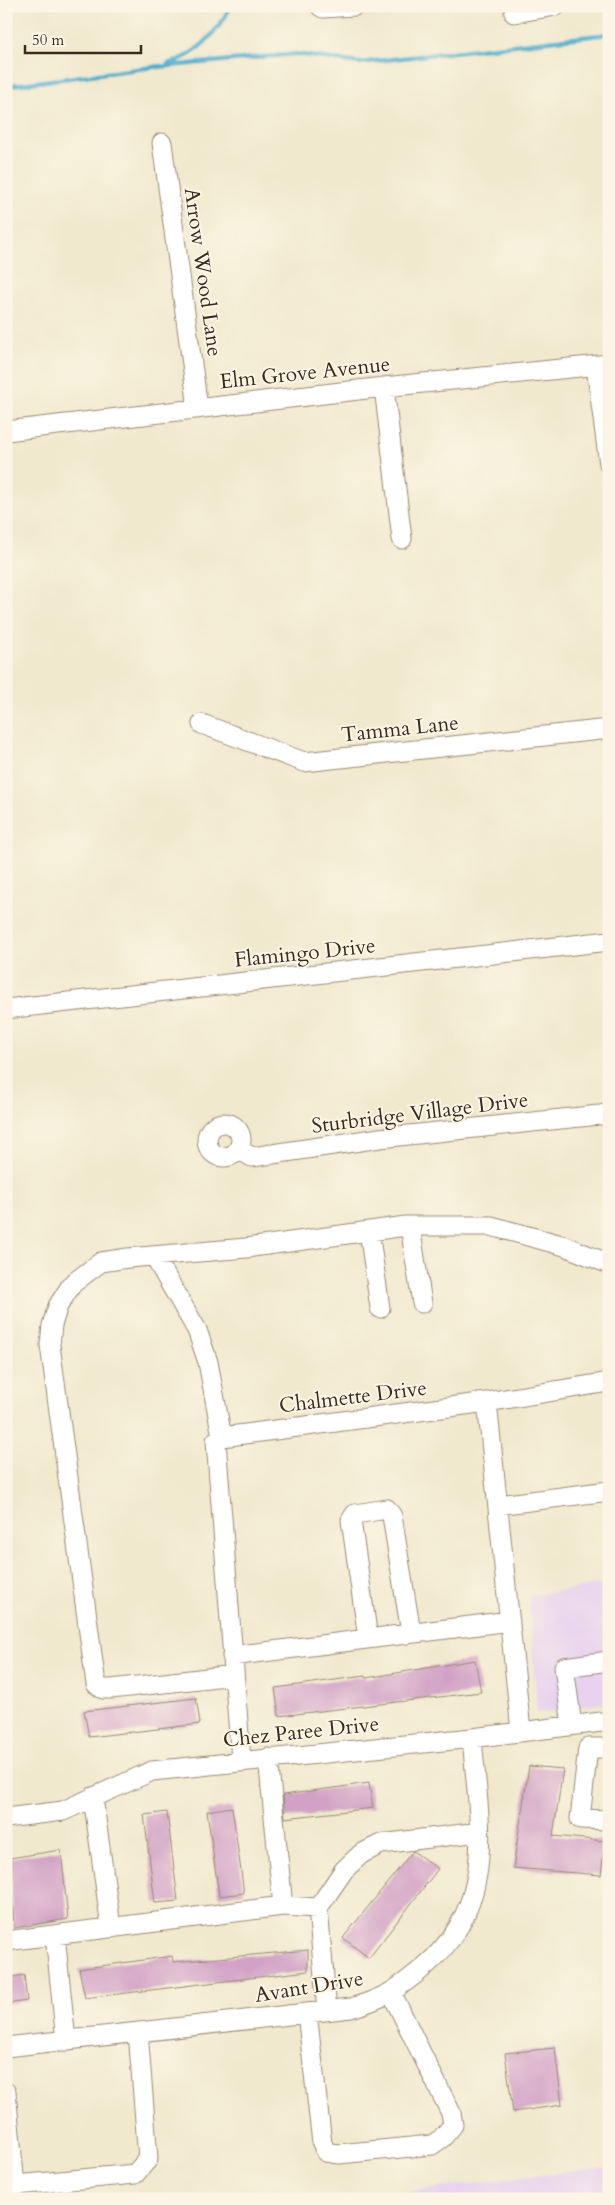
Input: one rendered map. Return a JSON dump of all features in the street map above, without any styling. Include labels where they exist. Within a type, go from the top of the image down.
[{"type":"street","points":[[320,6],[323,8],[354,6]]},
{"type":"street","points":[[514,13],[556,6]]},
{"type":"street","name":"Arrow Wood Lane","points":[[162,143],[198,408]]},
{"type":"street","points":[[602,365],[609,464]]},
{"type":"street","name":"Elm Grove Avenue","points":[[6,432],[384,387],[602,365]]},
{"type":"street","points":[[384,387],[402,539]]},
{"type":"street","name":"Tamma Lane","points":[[202,724],[304,762],[609,729]]},
{"type":"street","name":"Flamingo Drive","points":[[6,1010],[609,941]]},
{"type":"street","name":"Sturbridge Village Drive","points":[[238,1149],[252,1157],[380,1138],[609,1114]]},
{"type":"street","points":[[410,1226],[422,1303]]},
{"type":"street","points":[[234,1675],[111,1689],[103,1689],[96,1684],[50,1345],[52,1325],[58,1306],[72,1284],[95,1266],[110,1260],[246,1248],[410,1226],[491,1226],[565,1246],[609,1264]]},
{"type":"street","points":[[369,1231],[380,1308]]},
{"type":"street","points":[[154,1256],[197,1330],[208,1362],[222,1437],[216,1441],[216,1453],[241,1760]]},
{"type":"street","name":"Chalmette Drive","points":[[222,1437],[487,1402],[609,1382]]},
{"type":"street","points":[[487,1402],[521,1731]]},
{"type":"street","points":[[498,1505],[609,1491]]},
{"type":"street","points":[[368,1638],[351,1520],[355,1514],[387,1509],[392,1516],[411,1633]]},
{"type":"street","points":[[232,1656],[510,1621]]},
{"type":"street","points":[[572,1725],[564,1667],[609,1661]]},
{"type":"street","name":"Chez Paree Drive","points":[[6,1818],[63,1811],[152,1771],[241,1760],[472,1738],[609,1721]]},
{"type":"street","name":"Avant Drive","points":[[6,2048],[350,2008],[392,1994],[431,1961],[448,1942],[462,1922],[473,1897],[479,1870],[479,1832],[472,1738]]},
{"type":"street","points":[[609,1748],[588,1748],[580,1819],[609,1820]]},
{"type":"street","points":[[268,1758],[283,1906]]},
{"type":"street","points":[[93,1797],[112,1927]]},
{"type":"street","points":[[327,2011],[318,1908],[344,1870],[361,1854],[381,1844],[479,1832]]},
{"type":"street","points":[[6,1942],[283,1906],[318,1908]]},
{"type":"street","points":[[55,1935],[66,2041]]},
{"type":"street","points":[[307,2013],[322,2142],[326,2152],[339,2154],[432,2145],[442,2138],[453,2125],[451,2113],[392,1994]]},
{"type":"street","points":[[6,2092],[10,2186],[135,2174],[148,2159],[138,2032]]},
{"type":"shaded area","points":[[609,1583],[609,1703],[537,1713],[529,1596]]},
{"type":"shaded area","points":[[608,2167],[609,2199],[346,2199]]},
{"type":"building","points":[[475,1660],[481,1692],[279,1716],[275,1688],[365,1676],[366,1678]]},
{"type":"building","points":[[196,1698],[200,1724],[89,1737],[84,1711]]},
{"type":"building","points":[[529,1766],[563,1769],[553,1836],[605,1841],[601,1875],[513,1868]]},
{"type":"building","points":[[369,1783],[373,1808],[285,1818],[283,1795]]},
{"type":"building","points":[[232,1807],[244,1893],[219,1896],[207,1811]]},
{"type":"building","points":[[167,1812],[178,1901],[155,1903],[144,1815]]},
{"type":"building","points":[[61,1850],[68,1919],[14,1928],[10,1858]]},
{"type":"building","points":[[413,1851],[438,1869],[369,1958],[343,1938]]},
{"type":"building","points":[[308,1950],[308,1971],[85,1998],[79,1969],[172,1956],[173,1962]]},
{"type":"building","points":[[24,1975],[27,2001],[6,2004],[6,1978]]},
{"type":"building","points":[[555,2048],[562,2105],[513,2112],[505,2053]]},
{"type":"waterway","points":[[168,64],[189,55],[206,42],[226,16],[231,6]]},
{"type":"waterway","points":[[158,67],[296,54],[359,63],[609,34]]},
{"type":"waterway","points":[[6,86],[161,66]]}]
